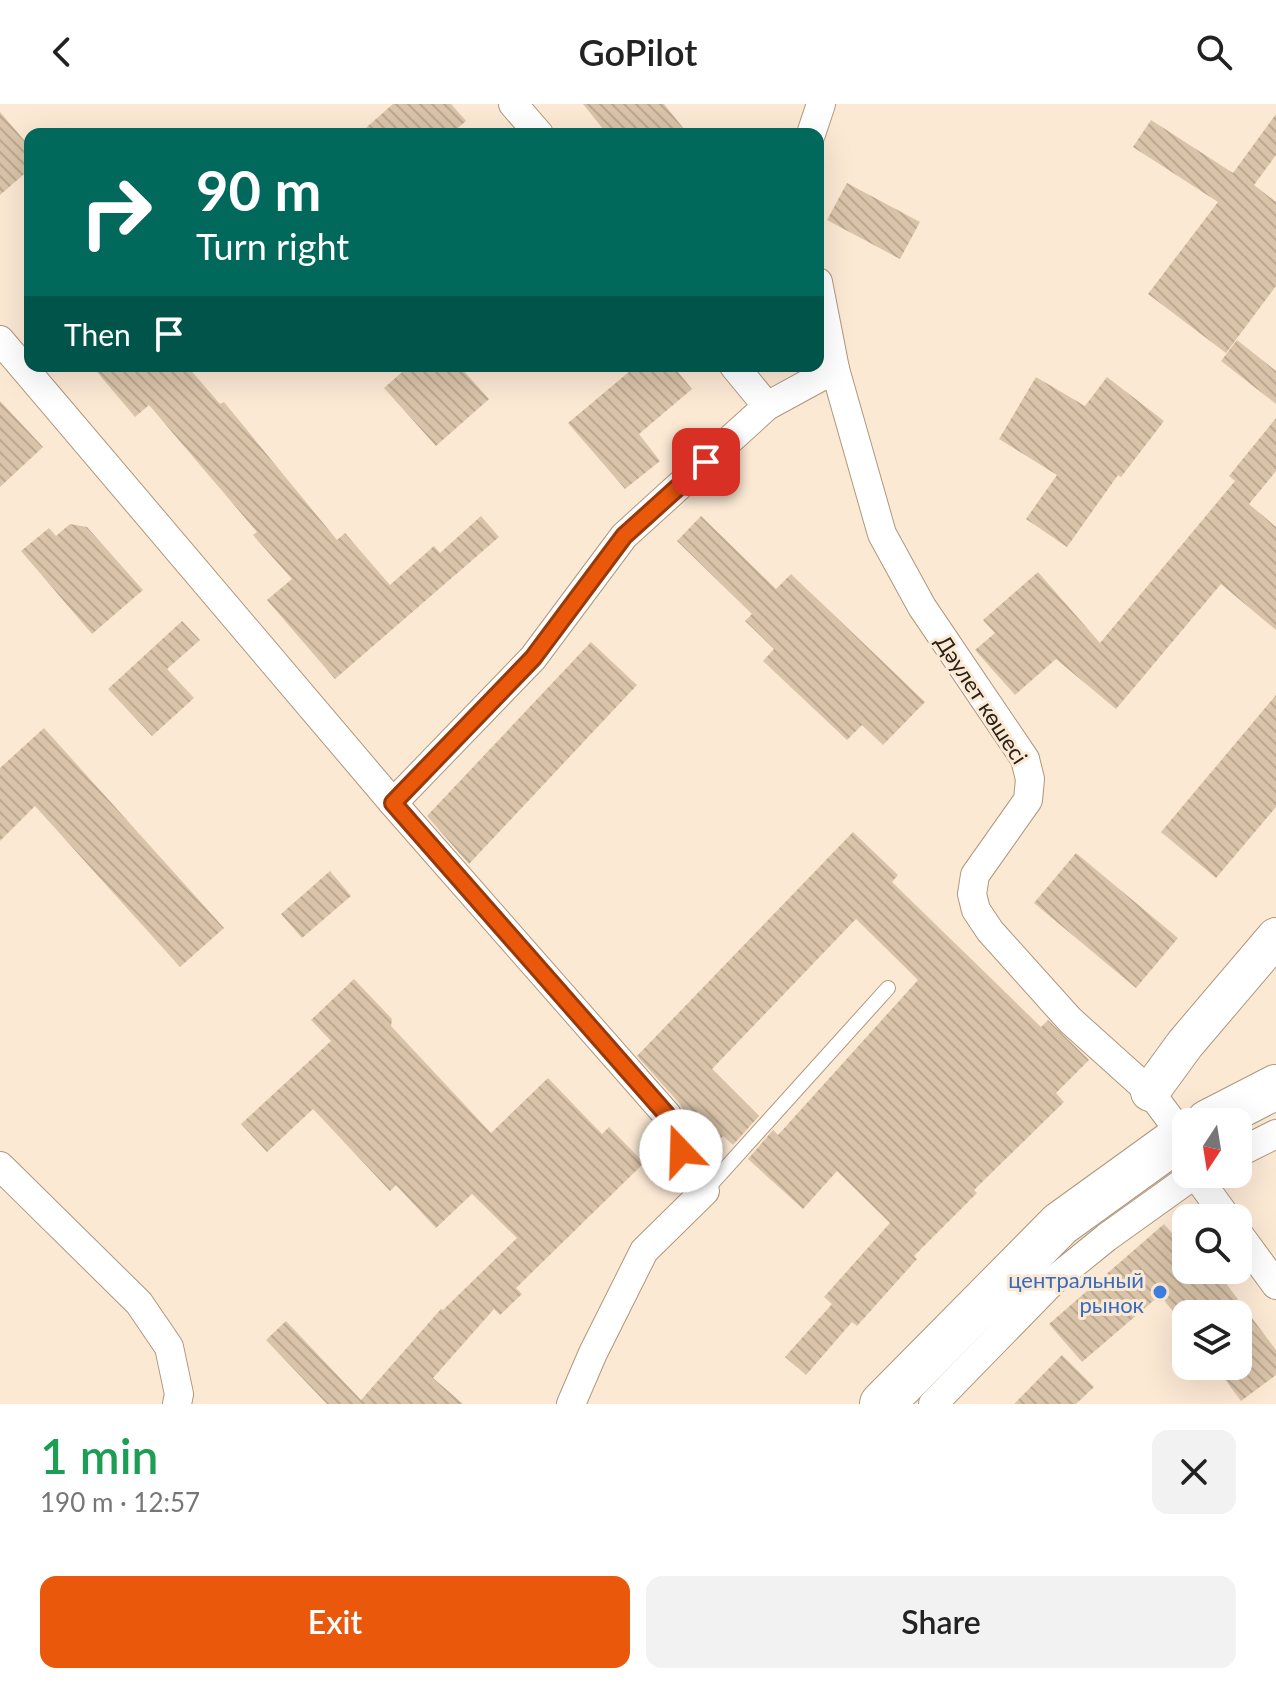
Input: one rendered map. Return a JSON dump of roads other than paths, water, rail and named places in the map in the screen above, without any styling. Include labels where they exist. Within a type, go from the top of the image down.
[{"type":"highway","points":[[1247,1108],[1276,1087]]},
{"type":"highway","points":[[882,1404],[1060,1224],[1172,1160]]},
{"type":"main road","points":[[1150,1092],[1185,1044],[1276,937]]},
{"type":"street","points":[[513,104],[534,128]]},
{"type":"street","points":[[813,128],[821,104]]},
{"type":"street","name":"Дәулет көшесі","points":[[824,313],[835,369],[882,534],[922,607],[1025,759],[1030,779],[1028,800],[975,875],[972,894],[976,910],[990,931],[1070,1020],[1150,1092],[1172,1121]]},
{"type":"street","points":[[0,340],[24,368]]},
{"type":"street","points":[[393,803],[533,658],[624,536],[767,406],[835,369]]},
{"type":"street","points":[[27,372],[393,803],[667,1115],[681,1151],[705,1191],[644,1251],[571,1404]]},
{"type":"street","points":[[739,372],[767,406]]},
{"type":"street","points":[[1252,1146],[1276,1134]]},
{"type":"street","points":[[0,1166],[139,1303],[169,1347],[179,1394],[177,1404]]},
{"type":"street","points":[[933,1404],[1054,1280],[1107,1237],[1155,1205],[1172,1180]]},
{"type":"street","points":[[1252,1252],[1276,1285]]},
{"type":"lane","points":[[705,1191],[888,988]]},
{"type":"place","name":"центральный рынок","points":[[1160,1292]]}]
